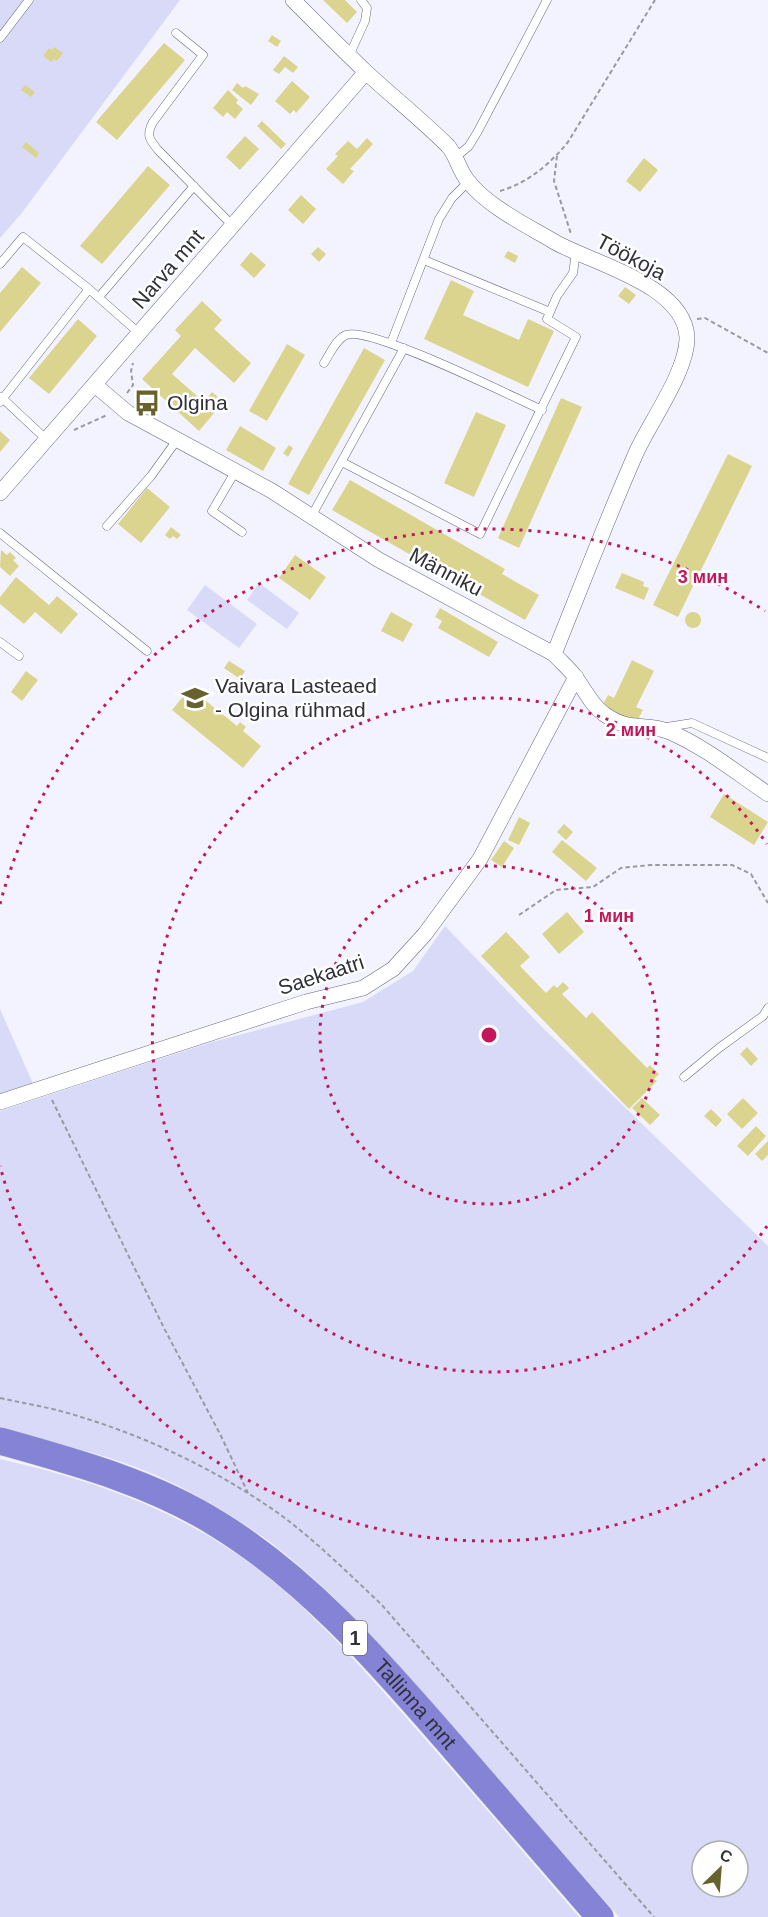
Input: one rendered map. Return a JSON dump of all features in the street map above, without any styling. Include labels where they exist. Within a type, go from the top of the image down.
[{"type":"highway","name":"Tallinna mnt","points":[[0,1441],[100,1470],[165,1496],[219,1525],[261,1554],[312,1596],[386,1670],[600,1917]]},
{"type":"highway","name":"Tallinna mnt","points":[[0,1446],[40,1452]]},
{"type":"street","name":"Töökoja","points":[[292,0],[366,72],[450,148],[468,182],[483,196],[563,247],[648,286],[663,298],[682,320]]},
{"type":"street","name":"Narva mnt","points":[[0,493],[366,72]]},
{"type":"street","points":[[554,654],[637,450],[683,361],[687,337],[682,320]]},
{"type":"street","name":"Männiku","points":[[95,385],[128,412],[272,491],[379,560],[554,654],[576,677],[587,696],[603,714],[624,726],[659,728],[672,733],[707,753],[768,794]]},
{"type":"street","name":"Saekaatri","points":[[0,1102],[306,1002],[363,987],[393,969],[425,934],[480,859],[576,677]]},
{"type":"lane","points":[[0,38],[29,0]]},
{"type":"lane","points":[[350,56],[365,21],[367,8],[361,0]]},
{"type":"lane","points":[[456,157],[468,146],[478,131],[547,0]]},
{"type":"lane","points":[[176,33],[203,56],[153,122],[148,131],[148,138],[233,226]]},
{"type":"lane","points":[[391,343],[439,219],[452,198],[468,182]]},
{"type":"lane","points":[[99,297],[194,186]]},
{"type":"lane","points":[[0,264],[23,237],[99,297],[140,334]]},
{"type":"lane","points":[[342,462],[480,534],[576,337],[547,319],[556,296],[573,273],[576,253]]},
{"type":"lane","points":[[424,260],[550,312]]},
{"type":"lane","points":[[47,440],[1,399],[89,289]]},
{"type":"lane","points":[[324,363],[339,340],[355,333],[404,348],[542,410]]},
{"type":"lane","points":[[311,517],[404,348]]},
{"type":"lane","points":[[107,526],[151,476],[177,440]]},
{"type":"lane","points":[[235,472],[212,511],[242,532]]},
{"type":"lane","points":[[0,533],[147,651]]},
{"type":"lane","points":[[0,642],[19,656]]},
{"type":"lane","points":[[659,728],[692,723],[768,758]]},
{"type":"lane","points":[[684,1077],[763,1016],[768,1008]]},
{"type":"path","points":[[483,196],[521,183],[557,156],[575,131],[655,0]]},
{"type":"path","points":[[557,156],[554,181],[576,253]]},
{"type":"path","points":[[682,320],[705,318],[768,353]]},
{"type":"path","points":[[519,915],[556,890],[593,887],[621,868],[651,865],[732,865],[750,874],[768,903]]},
{"type":"path","points":[[46,1087],[249,1495]]},
{"type":"shaded area","points":[[0,0],[180,0],[21,214],[0,238]]},
{"type":"shaded area","points":[[259,583],[299,613],[287,629],[247,600]]},
{"type":"shaded area","points":[[205,585],[257,624],[239,648],[187,610]]},
{"type":"shaded area","points":[[445,926],[541,1026],[768,1246],[768,1917],[619,1917],[365,1629],[318,1582],[266,1539],[211,1504],[156,1475],[90,1452],[0,1430],[0,1111],[209,1043],[363,1002],[413,971]]},
{"type":"shaded area","points":[[0,1009],[34,1086],[0,1096]]},
{"type":"shaded area","points":[[0,1459],[58,1474],[143,1503],[197,1529],[271,1580],[315,1619],[356,1661],[579,1917],[0,1917]]},
{"type":"building","points":[[323,0],[345,0],[357,12],[347,23]]},
{"type":"building","points":[[272,35],[281,41],[277,47],[268,41]]},
{"type":"building","points":[[164,43],[185,60],[117,140],[96,122]]},
{"type":"building","points":[[54,47],[63,53],[57,61],[54,59],[51,62],[43,56],[49,48],[52,50]]},
{"type":"building","points":[[284,56],[298,67],[293,73],[285,67],[279,74],[273,70]]},
{"type":"building","points":[[292,81],[310,97],[296,113],[294,110],[290,114],[275,101]]},
{"type":"building","points":[[237,83],[259,94],[251,105],[232,90]]},
{"type":"building","points":[[25,85],[35,92],[31,97],[21,90]]},
{"type":"building","points":[[228,90],[243,109],[235,119],[227,112],[223,117],[213,108]]},
{"type":"building","points":[[262,121],[286,144],[281,149],[257,126]]},
{"type":"building","points":[[245,136],[259,149],[240,170],[226,157]]},
{"type":"building","points":[[367,138],[373,144],[350,169],[354,171],[343,184],[326,169],[338,156],[335,154],[348,141],[357,149]]},
{"type":"building","points":[[26,142],[39,153],[36,158],[22,147]]},
{"type":"building","points":[[644,158],[658,170],[640,192],[626,181]]},
{"type":"building","points":[[148,166],[170,185],[102,264],[80,246]]},
{"type":"building","points":[[301,195],[316,209],[303,224],[288,210]]},
{"type":"building","points":[[318,247],[326,254],[319,262],[311,254]]},
{"type":"building","points":[[508,251],[518,256],[515,263],[504,257]]},
{"type":"building","points":[[251,252],[266,265],[254,278],[240,265]]},
{"type":"building","points":[[22,267],[41,283],[0,332],[0,293]]},
{"type":"building","points":[[451,280],[474,291],[463,315],[519,340],[528,319],[554,331],[528,387],[424,339]]},
{"type":"building","points":[[625,287],[636,295],[629,304],[618,296]]},
{"type":"building","points":[[202,301],[222,320],[214,329],[251,363],[234,383],[195,348],[172,374],[204,402],[212,392],[218,397],[209,407],[215,412],[199,431],[142,379],[181,336],[175,330]]},
{"type":"building","points":[[78,319],[97,336],[49,394],[29,378]]},
{"type":"building","points":[[287,344],[305,355],[267,421],[249,411]]},
{"type":"building","points":[[364,348],[385,360],[309,495],[288,484]]},
{"type":"building","points":[[561,398],[582,407],[519,548],[498,538]]},
{"type":"building","points":[[476,412],[506,425],[474,497],[444,483]]},
{"type":"building","points":[[240,426],[276,448],[263,471],[226,450]]},
{"type":"building","points":[[0,431],[10,440],[0,452]]},
{"type":"building","points":[[289,445],[293,448],[288,457],[283,453]]},
{"type":"building","points":[[728,454],[752,466],[678,617],[653,605]]},
{"type":"building","points":[[350,480],[505,569],[502,574],[539,595],[525,620],[332,510]]},
{"type":"building","points":[[147,488],[170,507],[141,543],[118,524]]},
{"type":"building","points":[[171,527],[181,535],[177,539],[173,536],[170,539],[165,535]]},
{"type":"building","points":[[1,550],[7,555],[10,552],[16,558],[13,560],[19,566],[10,576],[0,567]]},
{"type":"building","points":[[295,555],[326,577],[310,600],[279,578]]},
{"type":"building","points":[[622,573],[644,582],[643,586],[649,588],[644,600],[615,588]]},
{"type":"building","points":[[16,577],[49,605],[57,596],[78,614],[61,634],[35,612],[24,624],[0,604],[0,597]]},
{"type":"building","points":[[440,608],[498,642],[489,657],[438,628],[442,621],[435,617]]},
{"type":"building","points":[[391,612],[413,624],[403,642],[381,631]]},
{"type":"building","points":[[690,612],[696,612],[701,620],[699,626],[690,628],[685,623],[685,617]]},
{"type":"building","points":[[632,660],[654,671],[636,707],[643,710],[636,723],[602,706],[608,695],[614,698]]},
{"type":"building","points":[[229,661],[245,671],[240,679],[224,668]]},
{"type":"building","points":[[26,671],[38,680],[22,701],[11,692]]},
{"type":"building","points":[[190,688],[237,726],[240,722],[246,727],[243,731],[261,746],[243,768],[172,710]]},
{"type":"building","points":[[281,703],[287,708],[281,716],[274,711]]},
{"type":"building","points":[[724,794],[768,822],[754,845],[710,817]]},
{"type":"building","points":[[519,817],[530,823],[519,845],[508,840]]},
{"type":"building","points":[[564,824],[573,832],[566,840],[557,832]]},
{"type":"building","points":[[562,840],[597,868],[586,881],[552,852]]},
{"type":"building","points":[[504,841],[514,848],[502,867],[491,860]]},
{"type":"building","points":[[567,912],[584,932],[559,954],[542,934]]},
{"type":"building","points":[[506,932],[530,957],[520,966],[546,993],[554,985],[557,988],[563,982],[569,988],[562,994],[586,1018],[592,1012],[647,1068],[650,1065],[659,1074],[654,1079],[657,1081],[629,1109],[481,956]]},
{"type":"building","points":[[747,1047],[758,1059],[751,1066],[740,1054]]},
{"type":"building","points":[[642,1098],[660,1115],[650,1125],[632,1108]]},
{"type":"building","points":[[743,1098],[758,1113],[742,1129],[727,1114]]},
{"type":"building","points":[[711,1109],[722,1120],[716,1127],[704,1116]]},
{"type":"building","points":[[756,1126],[766,1136],[748,1156],[737,1146]]},
{"type":"building","points":[[768,1141],[768,1155],[762,1161],[755,1154]]},
{"type":"place","name":"Olgina","points":[[147,403]]},
{"type":"place","name":"Vaivara Lasteaed - Olgina rühmad","points":[[195,698]]}]
